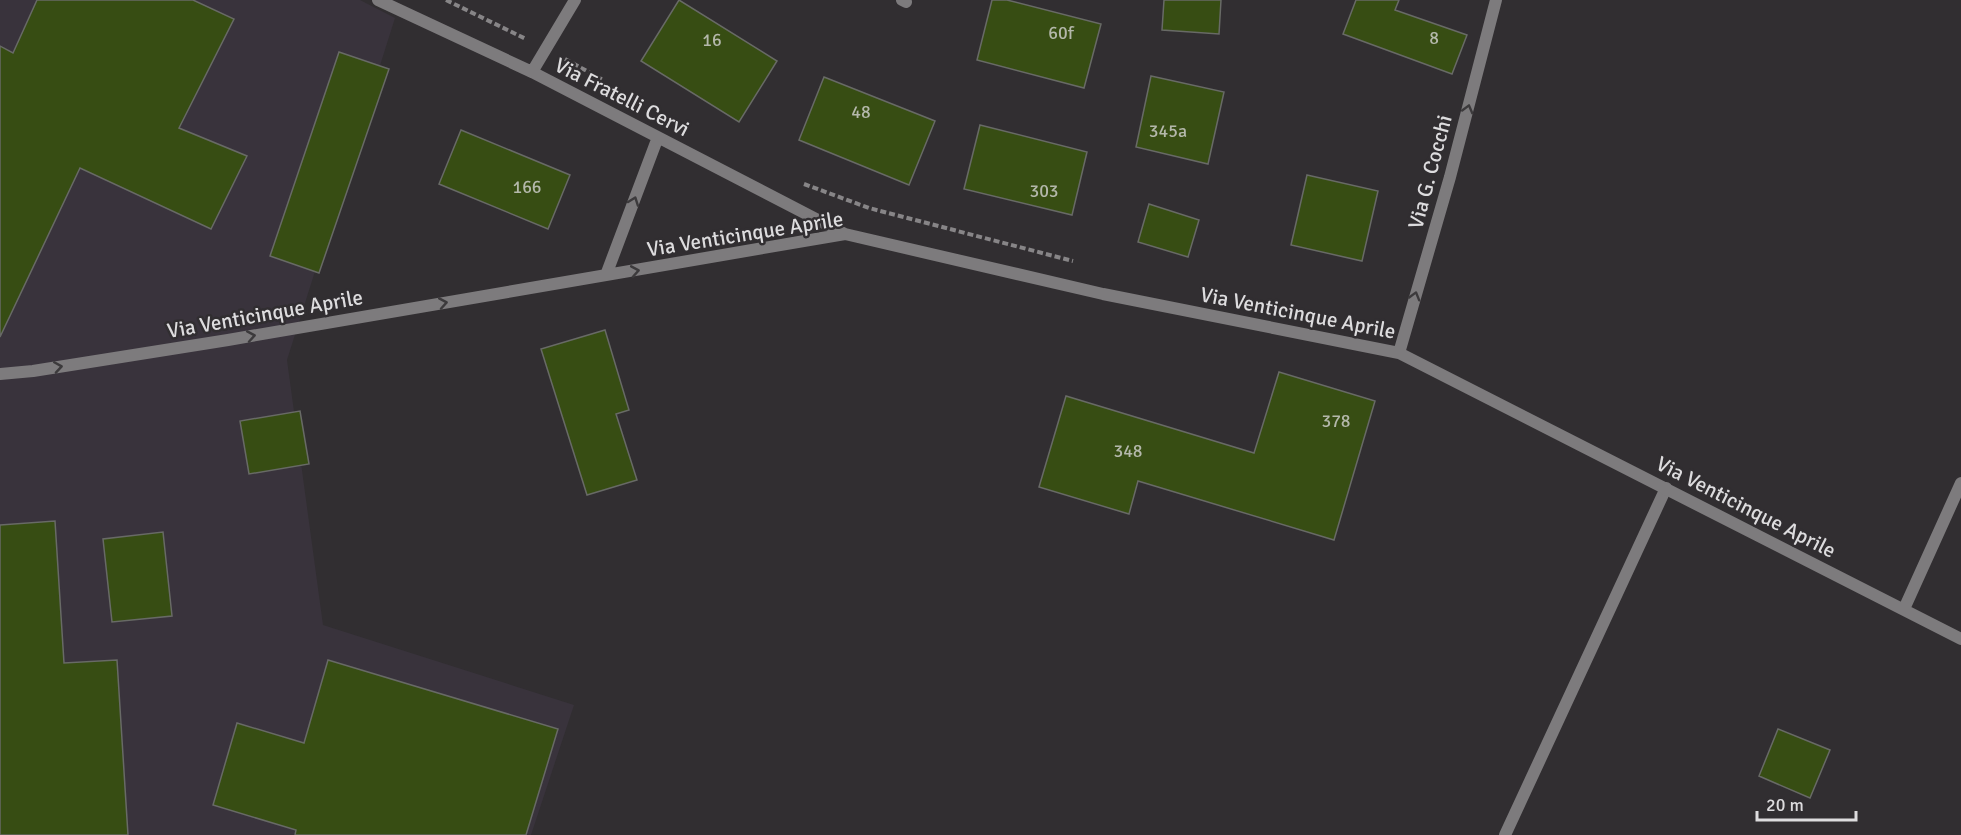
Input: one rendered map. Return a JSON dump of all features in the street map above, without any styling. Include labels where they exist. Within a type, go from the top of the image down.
[{"type":"street","name":"Via Fratelli Cervi","points":[[378,0],[532,72],[845,234]]},
{"type":"street","points":[[532,72],[575,0]]},
{"type":"street","name":"Via G. Cocchi","points":[[1399,352],[1450,177],[1496,0]]},
{"type":"street","name":"Via Venticinque Aprile","points":[[606,276],[658,137]]},
{"type":"street","name":"Via Venticinque Aprile","points":[[0,374],[33,371],[216,342],[845,234],[1103,294],[1399,352],[1961,639]]},
{"type":"street","points":[[1904,609],[1961,483]]},
{"type":"street","points":[[1505,835],[1666,488]]},
{"type":"path","points":[[446,0],[546,48],[607,82]]},
{"type":"path","points":[[802,184],[869,208],[1082,263]]},
{"type":"shaded area","points":[[0,0],[360,0],[395,18],[287,360],[323,625],[574,705],[531,835],[0,835]]},
{"type":"building","points":[[37,0],[193,0],[234,19],[179,128],[247,156],[211,229],[80,168],[0,337],[0,46],[13,53]]},
{"type":"building","points":[[679,0],[777,61],[739,122],[641,61]]},
{"type":"building","points":[[992,0],[1007,0],[1101,24],[1084,88],[977,60]]},
{"type":"building","points":[[1164,0],[1221,0],[1219,34],[1162,30]]},
{"type":"building","points":[[1356,0],[1399,0],[1395,10],[1467,35],[1452,74],[1343,34]]},
{"type":"building","points":[[339,52],[389,69],[319,273],[270,256]]},
{"type":"building","points":[[1151,76],[1224,92],[1208,164],[1136,147]]},
{"type":"building","points":[[824,77],[935,121],[909,185],[799,140]]},
{"type":"building","points":[[980,125],[1087,152],[1072,215],[964,189]]},
{"type":"building","points":[[461,130],[570,175],[548,229],[439,184]]},
{"type":"building","points":[[1307,175],[1378,191],[1362,261],[1291,245]]},
{"type":"building","points":[[1149,204],[1199,220],[1188,257],[1138,242]]},
{"type":"building","points":[[605,330],[629,410],[616,414],[637,480],[587,495],[541,349]]},
{"type":"building","points":[[1279,372],[1375,401],[1334,540],[1138,481],[1129,514],[1039,487],[1066,396],[1254,453]]},
{"type":"building","points":[[300,411],[309,464],[249,474],[240,421]]},
{"type":"building","points":[[55,521],[64,663],[117,660],[128,835],[0,835],[0,525]]},
{"type":"building","points":[[163,532],[172,616],[112,622],[103,539]]},
{"type":"building","points":[[328,660],[558,729],[526,835],[295,835],[296,830],[213,805],[237,723],[304,743]]},
{"type":"building","points":[[1778,729],[1830,750],[1810,798],[1759,776]]}]
